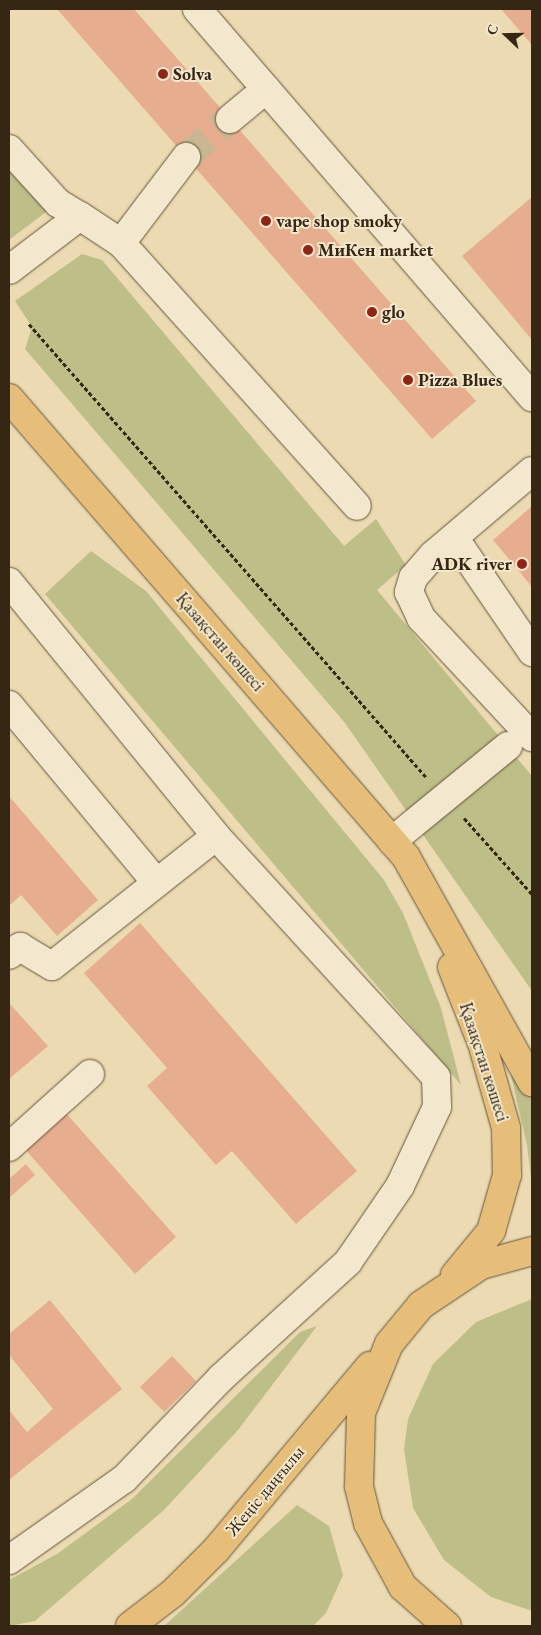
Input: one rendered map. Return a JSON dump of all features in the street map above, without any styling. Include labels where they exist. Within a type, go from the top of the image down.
[{"type":"main road","name":"Қазақстан көшесі","points":[[9,398],[392,841],[425,890],[532,1082]]},
{"type":"main road","name":"Қазақстан көшесі","points":[[425,890],[482,1043],[506,1128],[507,1175],[491,1231],[448,1284]]},
{"type":"main road","points":[[448,1284],[481,1265],[532,1251]]},
{"type":"main road","name":"Жеңіс даңғылы","points":[[130,1626],[173,1593],[216,1550],[421,1305],[448,1284]]},
{"type":"main road","points":[[389,1344],[361,1413],[359,1486],[383,1556],[403,1587],[448,1626]]},
{"type":"street","points":[[197,9],[532,397]]},
{"type":"street","points":[[230,119],[266,89]]},
{"type":"street","points":[[9,149],[58,203],[121,243],[357,506]]},
{"type":"street","points":[[121,243],[186,157]]},
{"type":"street","points":[[9,270],[80,216]]},
{"type":"street","points":[[392,841],[447,796],[520,741],[421,618],[409,592],[413,578],[532,471]]},
{"type":"street","points":[[455,539],[532,652]]},
{"type":"street","points":[[9,582],[216,836],[436,1078],[437,1107],[400,1186],[348,1262],[221,1378],[124,1479],[9,1560]]},
{"type":"street","points":[[9,706],[157,883]]},
{"type":"street","points":[[9,955],[20,947],[52,966],[216,836]]},
{"type":"street","points":[[9,1147],[90,1074]]},
{"type":"path","points":[[29,324],[532,894]]},
{"type":"green space","points":[[9,149],[58,203],[9,240]]},
{"type":"green space","points":[[82,254],[102,260],[344,546],[376,519],[406,565],[377,590],[532,776],[532,991],[345,723],[25,349],[32,327],[15,301]]},
{"type":"green space","points":[[91,551],[146,591],[384,880],[403,913],[441,1008],[461,1085],[45,594]]},
{"type":"green space","points":[[500,1028],[532,1081],[532,1186],[527,1145]]},
{"type":"green space","points":[[532,1299],[532,1611],[491,1597],[444,1560],[413,1508],[404,1449],[408,1419],[433,1364],[476,1322]]},
{"type":"green space","points":[[317,1326],[238,1430],[164,1510],[35,1621],[9,1626],[9,1580],[57,1554],[132,1499],[300,1332]]},
{"type":"green space","points":[[297,1505],[329,1526],[343,1575],[326,1613],[313,1626],[164,1626]]},
{"type":"building","points":[[57,9],[134,9],[476,401],[432,439]]},
{"type":"building","points":[[501,9],[532,9],[532,45]]},
{"type":"building","points":[[532,197],[532,340],[462,256]]},
{"type":"building","name":"ADK river","points":[[532,506],[532,587],[493,540]]},
{"type":"building","points":[[9,796],[98,900],[57,936],[21,895],[9,906]]},
{"type":"building","points":[[140,923],[357,1171],[296,1224],[232,1151],[216,1165],[147,1086],[167,1068],[84,973]]},
{"type":"building","points":[[9,1003],[48,1046],[9,1079]]},
{"type":"building","points":[[65,1112],[176,1237],[135,1274],[24,1148]]},
{"type":"building","points":[[26,1164],[35,1175],[9,1198],[9,1179]]},
{"type":"building","points":[[50,1300],[122,1389],[9,1480],[9,1410],[27,1432],[53,1409],[9,1355],[9,1334]]},
{"type":"building","points":[[172,1356],[196,1381],[164,1412],[140,1387]]},
{"type":"tunnel","points":[[186,157],[230,119]]},
{"type":"place","name":"Solva","points":[[163,74]]},
{"type":"place","name":"vape shop smoky","points":[[266,221]]},
{"type":"place","name":"МиКен market","points":[[308,250]]},
{"type":"place","name":"glo","points":[[372,312]]},
{"type":"place","name":"Pizza Blues","points":[[408,380]]},
{"type":"place","name":"ADK river","points":[[522,564]]}]
